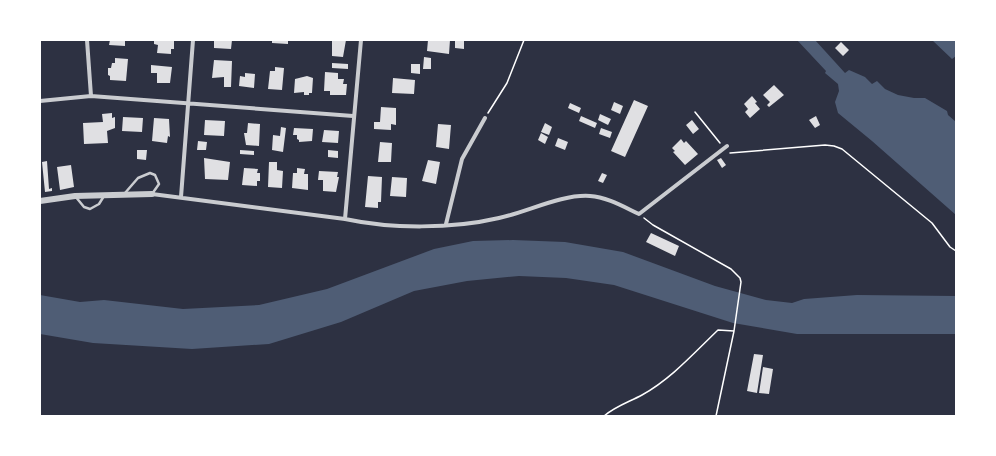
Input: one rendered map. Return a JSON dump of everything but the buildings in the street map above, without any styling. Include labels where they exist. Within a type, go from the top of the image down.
[{"type":"street","points":[[87,40],[91,96]]},
{"type":"street","points":[[181,197],[194,40]]},
{"type":"street","points":[[345,219],[353,116],[361,40]]},
{"type":"street","points":[[40,101],[91,96],[353,116]]},
{"type":"street","points":[[446,224],[462,159],[485,118]]},
{"type":"street","points":[[40,201],[75,196],[152,194],[345,219],[369,224],[400,226],[472,223],[499,218],[570,198],[590,196],[609,201],[638,214],[726,147]]},
{"type":"lane","points":[[125,194],[138,178],[150,173],[155,175],[159,184],[152,194]]},
{"type":"lane","points":[[75,196],[84,207],[90,209],[99,204],[104,195]]},
{"type":"path","points":[[485,118],[507,83],[524,40]]},
{"type":"path","points":[[695,112],[726,147],[729,153],[834,146],[853,157],[874,177],[932,223],[950,247],[956,251]]},
{"type":"path","points":[[638,214],[653,225],[731,269],[740,278],[741,282],[734,331],[716,416]]},
{"type":"path","points":[[604,416],[615,407],[643,395],[670,376],[718,330],[734,331]]},
{"type":"water","points":[[797,40],[815,40],[845,73],[849,70],[865,77],[872,84],[877,81],[885,89],[898,95],[914,98],[925,98],[947,111],[948,115],[956,122],[956,215],[838,113],[835,102],[839,91],[838,84],[825,73],[826,71]]},
{"type":"water","points":[[932,40],[956,40],[956,56],[952,59]]},
{"type":"water","points":[[513,240],[565,242],[623,252],[715,286],[766,300],[792,303],[804,299],[857,295],[956,296],[956,334],[797,334],[733,323],[614,285],[566,278],[519,276],[467,281],[414,291],[341,322],[269,344],[192,349],[93,343],[40,334],[40,295],[80,302],[104,300],[183,309],[259,305],[327,289],[434,249],[473,241]]}]
